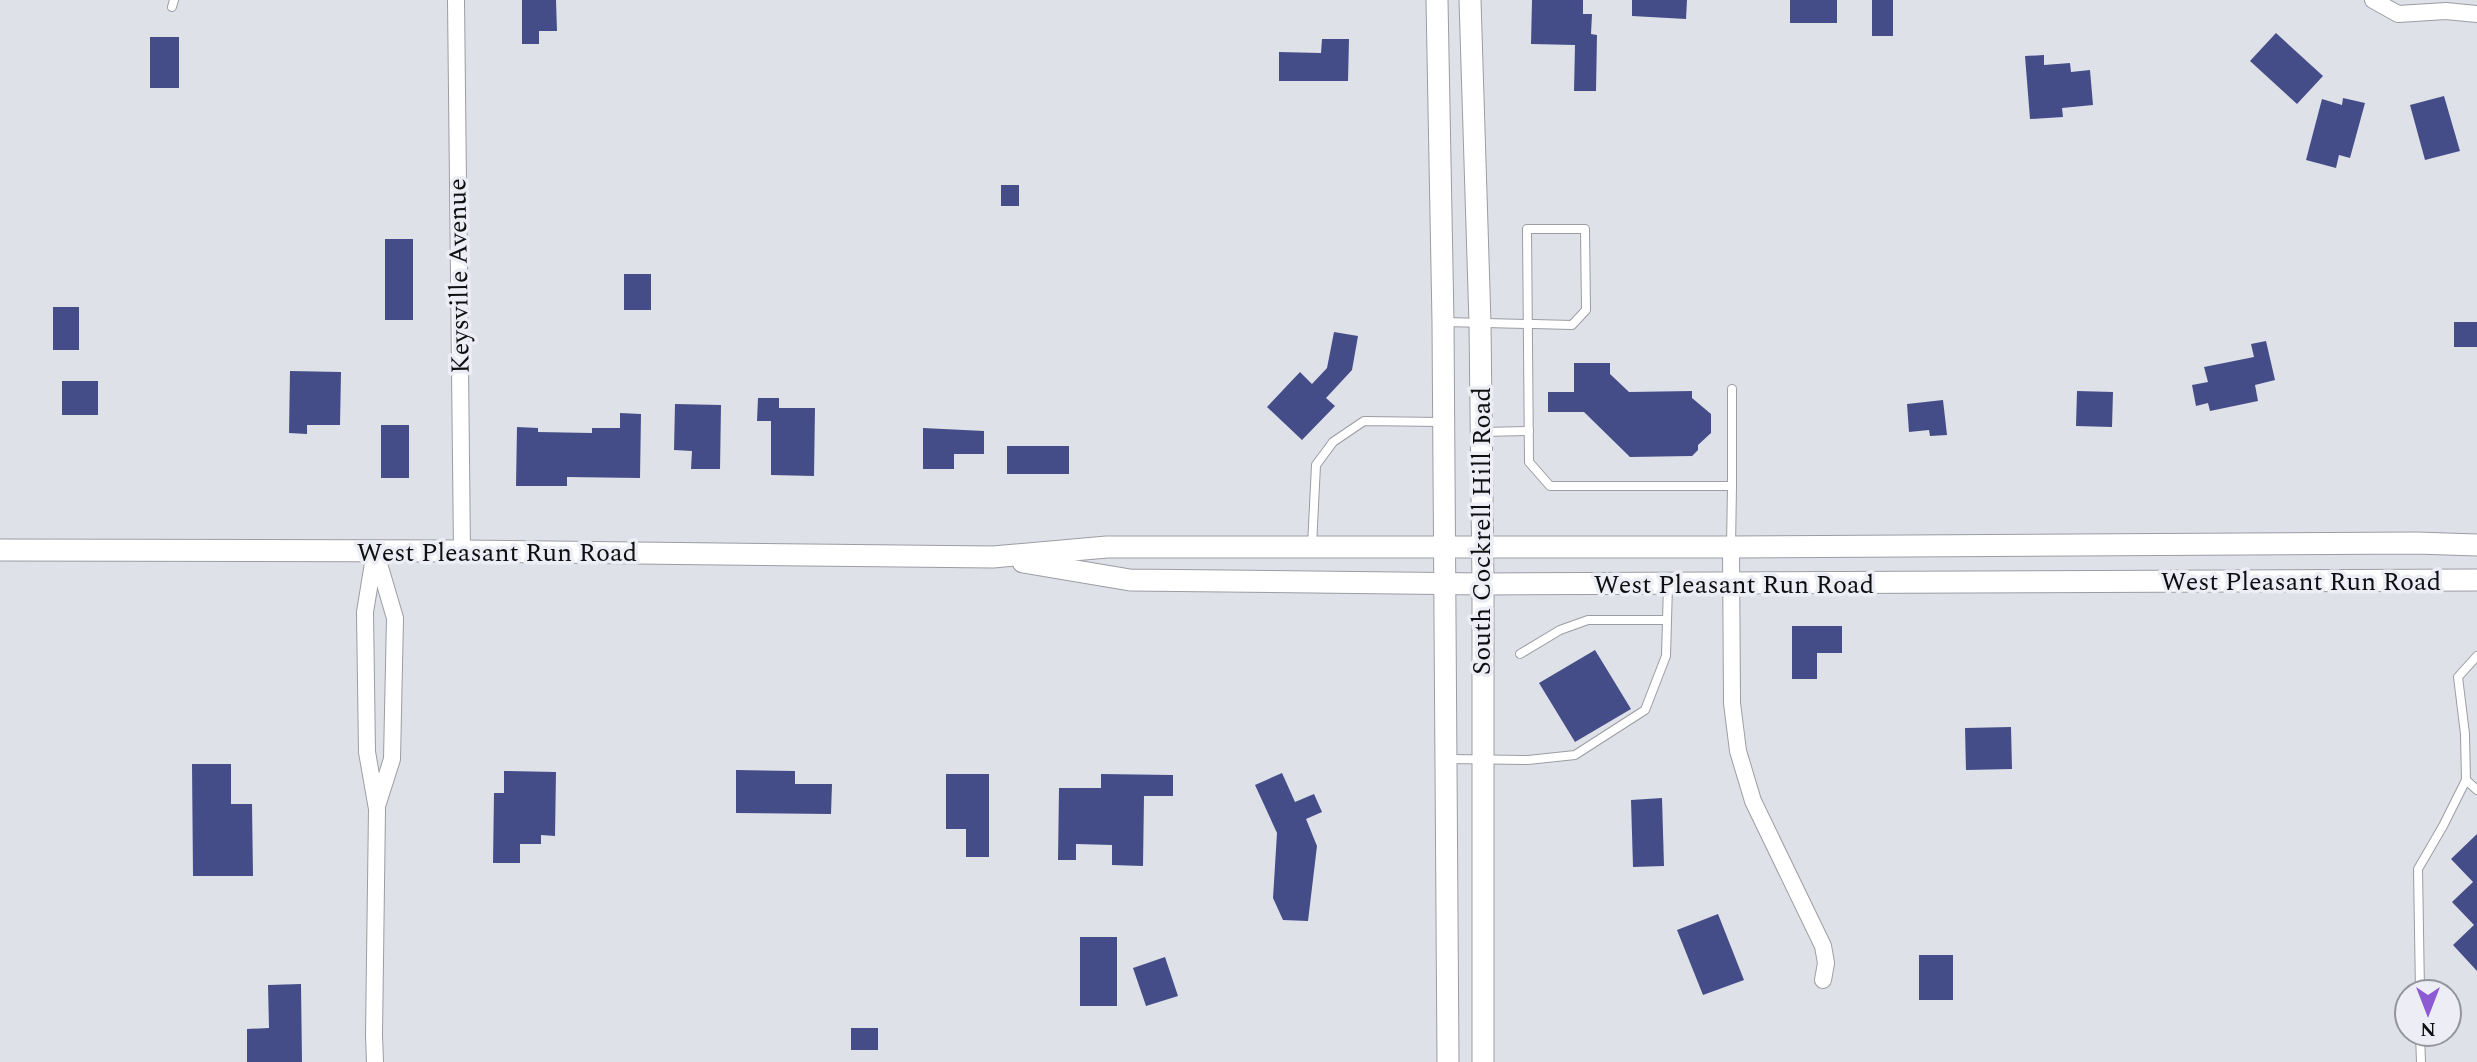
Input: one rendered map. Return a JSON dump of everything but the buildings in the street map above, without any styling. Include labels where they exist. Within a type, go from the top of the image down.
[{"type":"main road","name":"South Cockrell Hill Road","points":[[1437,0],[1443,322],[1448,1062]]},
{"type":"main road","name":"South Cockrell Hill Road","points":[[1470,0],[1480,323],[1483,1062]]},
{"type":"main road","name":"West Pleasant Run Road","points":[[0,550],[462,551],[993,557],[1107,547],[2477,545]]},
{"type":"main road","name":"West Pleasant Run Road","points":[[993,557],[1130,580],[1668,585],[2477,580]]},
{"type":"street","name":"Keysville Avenue","points":[[456,0],[462,551]]},
{"type":"street","points":[[2372,0],[2398,14],[2446,11],[2477,14]]},
{"type":"street","points":[[1731,547],[1732,703],[1738,751],[1754,801],[1823,946],[1826,963],[1823,980]]},
{"type":"street","points":[[375,551],[395,618],[392,759],[376,809]]},
{"type":"street","points":[[375,551],[365,612],[367,752],[376,809],[375,1062]]},
{"type":"lane","points":[[1443,322],[1527,325],[1572,325],[1586,310],[1585,229],[1527,229],[1527,325],[1529,462],[1549,485],[1731,485]]},
{"type":"lane","points":[[1731,389],[1731,547]]},
{"type":"lane","points":[[1312,546],[1316,465],[1333,442],[1364,421],[1444,422]]},
{"type":"lane","points":[[1481,432],[1529,431]]},
{"type":"lane","points":[[1446,758],[1528,760],[1575,755],[1644,710],[1667,656],[1668,585]]},
{"type":"lane","points":[[1520,654],[1560,630],[1588,620],[1667,620]]},
{"type":"lane","points":[[2420,978],[2418,869],[2466,779],[2465,734],[2458,677],[2477,656]]},
{"type":"lane","points":[[2466,779],[2477,790]]}]
